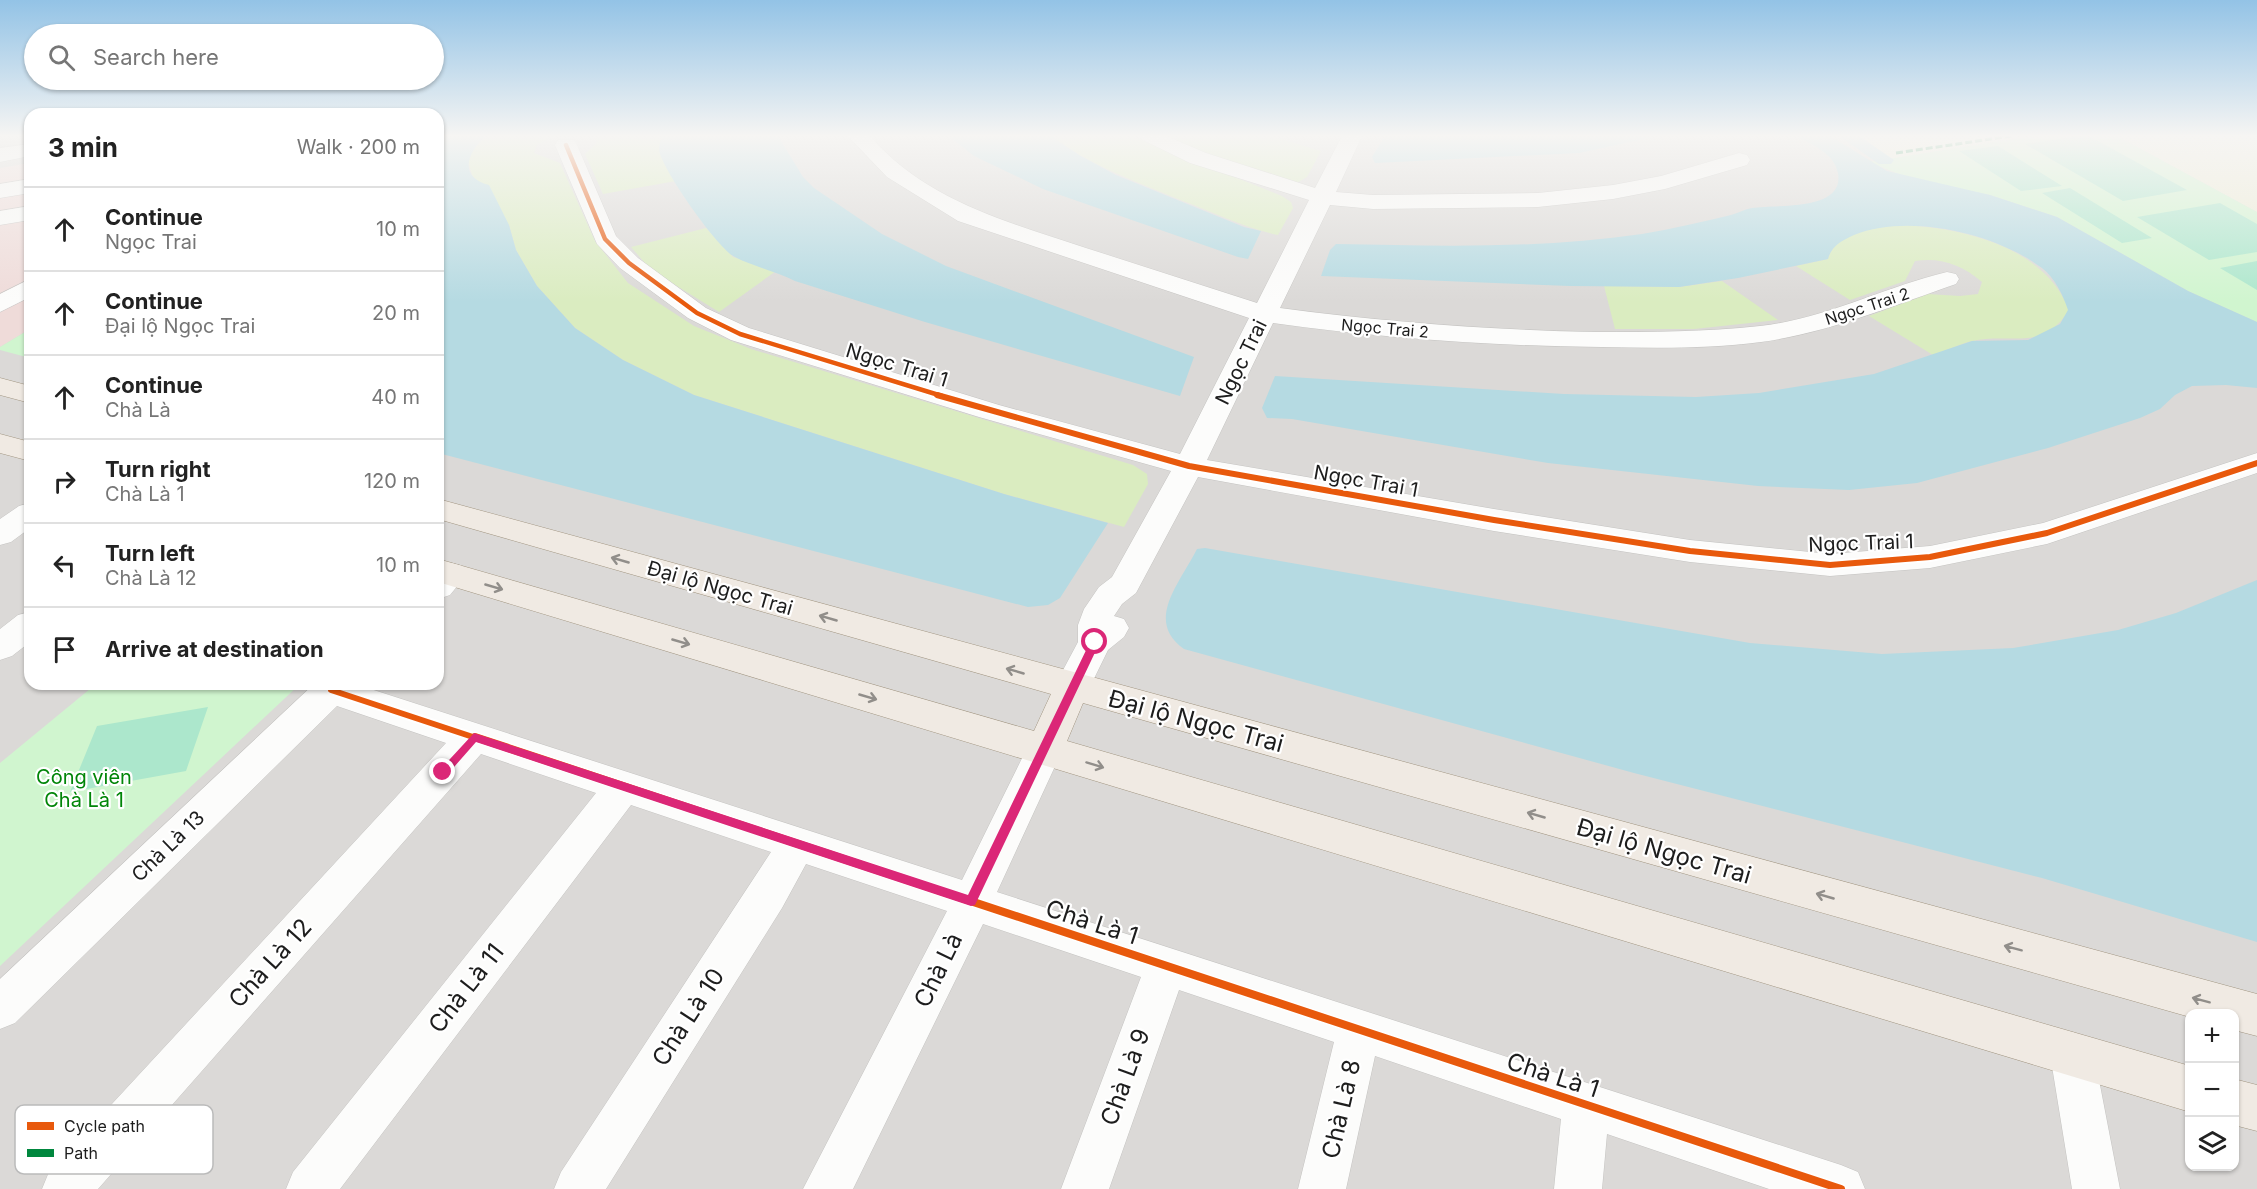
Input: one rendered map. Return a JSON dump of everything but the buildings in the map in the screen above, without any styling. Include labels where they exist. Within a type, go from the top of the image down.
[{"type":"main road","points":[[0,386],[24,393]]},
{"type":"main road","points":[[0,443],[24,450]]},
{"type":"main road","name":"Đại lộ Ngọc Trai","points":[[444,511],[2257,1015]]},
{"type":"main road","points":[[444,578],[1045,749],[2185,1088]]},
{"type":"main road","points":[[1045,749],[1072,687]]},
{"type":"main road","points":[[2239,1103],[2257,1108]]},
{"type":"street","name":"Ngọc Trai 1","points":[[585,191],[605,239],[629,263],[697,313],[740,334],[988,411],[1189,466],[1494,520],[1690,551],[1830,565],[1930,557],[2047,533],[2257,463]]},
{"type":"street","name":"Ngọc Trai 2","points":[[920,191],[966,216],[1264,314],[1346,325],[1551,339],[1726,336],[1779,331],[1824,320],[1947,279]]},
{"type":"street","points":[[1304,191],[1322,197],[1383,202],[1538,200],[1615,191]]},
{"type":"street","name":"Ngọc Trai","points":[[1072,687],[1095,642],[1111,632],[1127,594],[1124,585],[1189,466],[1325,191]]},
{"type":"street","points":[[0,218],[24,214]]},
{"type":"street","points":[[0,304],[24,290]]},
{"type":"street","points":[[0,534],[24,517]]},
{"type":"street","points":[[0,647],[24,629]]},
{"type":"street","name":"Chà Là 13","points":[[0,1008],[331,690]]},
{"type":"street","name":"Chà Là 1","points":[[342,690],[623,787],[1827,1186]]},
{"type":"street","name":"Chà Là 12","points":[[142,1105],[474,737]]},
{"type":"street","name":"Chà Là","points":[[827,1189],[953,942],[1045,749]]},
{"type":"street","name":"Chà Là 11","points":[[310,1189],[623,787]]},
{"type":"street","name":"Chà Là 10","points":[[578,1189],[768,895],[796,844]]},
{"type":"street","name":"Chà Là 9","points":[[1085,1189],[1166,966]]},
{"type":"street","name":"Chà Là 8","points":[[1322,1189],[1359,1030]]},
{"type":"street","points":[[2072,1054],[2096,1189]]},
{"type":"street","points":[[1578,1189],[1586,1105]]},
{"type":"street","name":"Chà Là 12","points":[[66,1189],[80,1174]]},
{"type":"shaded area","points":[[0,191],[24,191],[24,690],[444,690],[444,191],[2219,191],[2257,212],[2257,1189],[0,1189]]},
{"type":"shaded area","points":[[0,191],[24,191],[24,333],[0,347]]},
{"type":"green space","points":[[484,191],[573,191],[595,241],[628,283],[694,326],[751,349],[1133,465],[1147,474],[1148,484],[1124,527],[1004,494],[694,395],[623,360],[575,328],[537,286],[516,250],[509,225]]},
{"type":"green space","points":[[1160,191],[1271,191],[1291,202],[1293,208],[1278,235],[1230,220]]},
{"type":"green space","points":[[1973,191],[2219,191],[2257,212],[2257,322],[2188,291],[2057,217]]},
{"type":"green space","points":[[2076,191],[2152,238],[2122,243],[2042,193]]},
{"type":"green space","points":[[2107,191],[2178,191],[2123,201]]},
{"type":"green space","points":[[2219,191],[2257,191],[2257,212]]},
{"type":"green space","points":[[2220,203],[2257,224],[2257,252],[2209,260],[2137,217]]},
{"type":"green space","points":[[1896,225],[1921,226],[1972,235],[2020,255],[2041,270],[2057,288],[2069,310],[2048,332],[2037,336],[1972,341],[1933,355],[1869,316],[1928,294],[1960,296],[1978,294],[1982,282],[1967,271],[1942,261],[1915,261],[1905,281],[1850,300],[1796,266],[1828,259],[1838,243],[1856,233]]},
{"type":"green space","points":[[706,228],[733,257],[776,271],[719,312],[651,270],[631,247]]},
{"type":"green space","points":[[2257,261],[2257,290],[2220,268]]},
{"type":"green space","points":[[1722,281],[1778,320],[1694,329],[1615,329],[1604,286],[1679,287]]},
{"type":"green space","points":[[24,333],[24,356],[0,350],[0,347]]},
{"type":"green space","name":"Công viên Chà Là 1","points":[[89,690],[294,690],[0,966],[0,763]]},
{"type":"green space","points":[[208,707],[186,771],[70,792],[97,726]]},
{"type":"water","points":[[444,191],[492,191],[509,225],[516,250],[537,286],[575,328],[623,360],[694,395],[1004,494],[1108,523],[1060,598],[1048,605],[1028,607],[444,455]]},
{"type":"water","points":[[681,191],[819,191],[882,234],[946,266],[1194,357],[1180,396],[925,322],[795,281],[735,257],[704,224]]},
{"type":"water","points":[[1050,191],[1157,191],[1244,227],[1261,231],[1248,259]]},
{"type":"water","points":[[1833,191],[1975,191],[2057,217],[2188,291],[2257,322],[2257,388],[2226,385],[2192,386],[2175,395],[2160,409],[2140,418],[2048,448],[1917,483],[1849,490],[1758,486],[1548,463],[1292,419],[1267,418],[1262,408],[1275,376],[1564,394],[1696,397],[1759,393],[1874,374],[1972,341],[2028,340],[2060,324],[2068,310],[2051,277],[2042,268],[2023,256],[1976,236],[1925,227],[1900,226],[1876,229],[1842,241],[1832,250],[1828,259],[1738,278],[1679,287],[1570,286],[1321,276],[1330,250],[1336,244],[1489,245],[1604,239],[1675,228],[1752,208],[1807,204]]},
{"type":"water","points":[[1205,548],[1750,643],[1882,654],[2013,648],[2118,630],[2176,613],[2257,580],[2257,942],[2042,878],[1634,773],[1184,649],[1172,638],[1167,626],[1166,614],[1175,588],[1197,549]]},
{"type":"cycle path","points":[[585,191],[605,239],[629,263],[697,313],[740,334],[989,411],[1189,466],[1494,520],[1690,551],[1830,565],[1930,557],[2047,533],[2257,463]]},
{"type":"cycle path","points":[[331,690],[1841,1189]]},
{"type":"route","points":[[443,772],[474,737],[971,901],[1095,642]]}]
